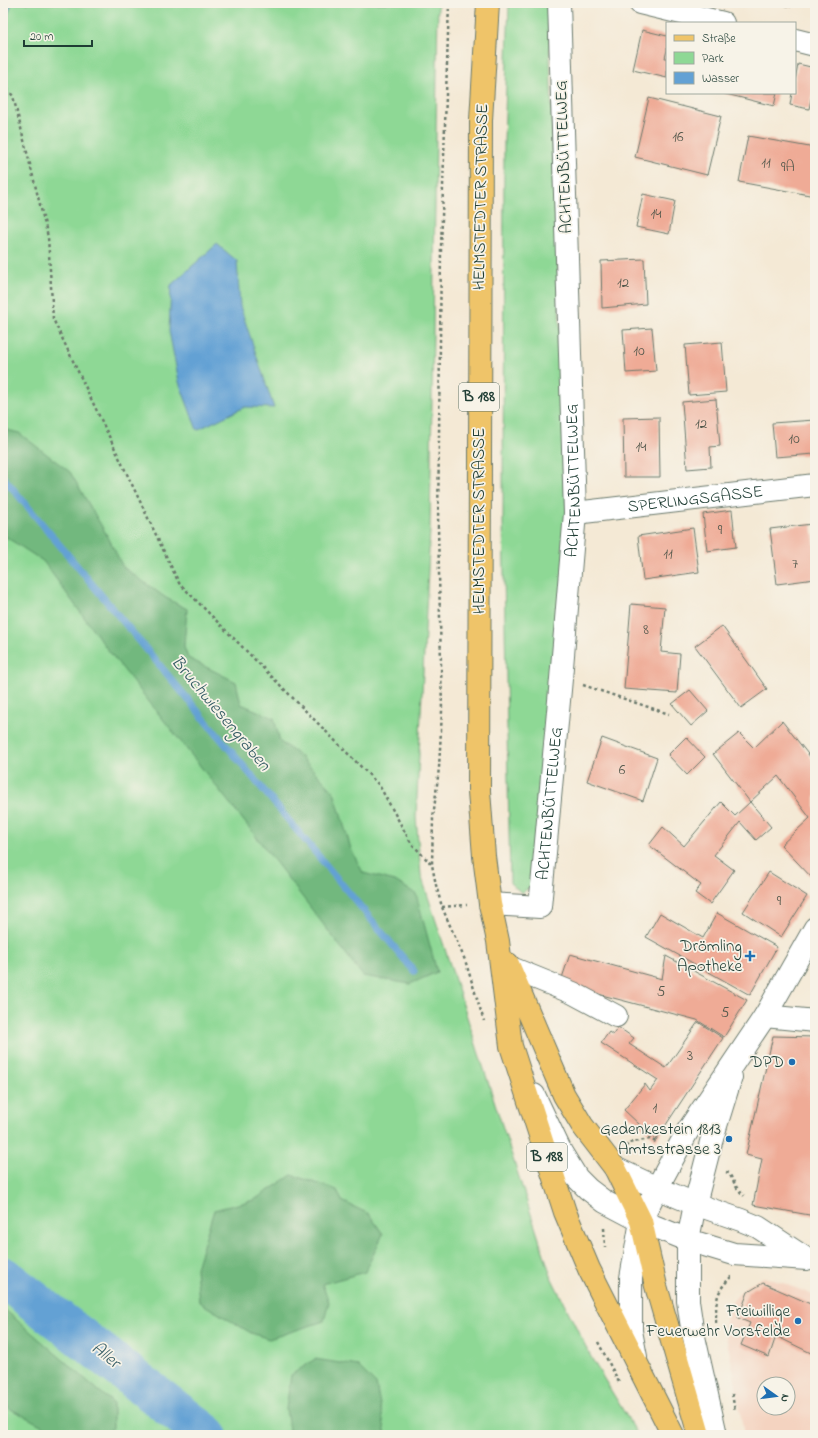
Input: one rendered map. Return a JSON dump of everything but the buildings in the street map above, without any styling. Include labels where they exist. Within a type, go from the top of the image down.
[{"type":"main road","name":"HELMSTEDTER STRASSE","points":[[488,3],[481,120],[479,791],[484,856],[490,904],[498,941],[511,1046],[564,1212],[589,1269],[636,1360],[662,1416],[673,1435]]},
{"type":"main road","name":"HELMSTEDTER STRASSE","points":[[498,941],[564,1095],[582,1125],[615,1168],[641,1221],[656,1286],[699,1435]]},
{"type":"street","name":"ACHTENBÜTTELWEG","points":[[490,904],[540,907],[562,679],[575,513],[559,3]]},
{"type":"street","points":[[640,3],[719,22]]},
{"type":"street","points":[[796,40],[815,45]]},
{"type":"street","name":"SPERLINGSGASSE","points":[[575,513],[815,485]]},
{"type":"street","points":[[657,1188],[687,1132],[765,1016],[815,928]]},
{"type":"street","points":[[509,967],[573,993],[616,1016]]},
{"type":"street","points":[[765,1016],[815,1021]]},
{"type":"street","name":"HELMSTEDTER STRASSE","points":[[511,1046],[561,1152],[577,1178],[605,1202],[641,1221],[688,1240],[734,1254],[811,1261]]},
{"type":"street","points":[[716,1435],[688,1301],[688,1240],[695,1204],[711,1142],[738,1055]]},
{"type":"street","name":"HELMSTEDTER STRASSE","points":[[615,1168],[695,1204],[758,1227],[811,1261]]},
{"type":"street","name":"HELMSTEDTER STRASSE","points":[[636,1360],[632,1331],[631,1278],[641,1221],[657,1188]]},
{"type":"path","points":[[442,907],[432,865],[433,818],[439,768],[442,711],[438,527],[441,264],[449,3]]},
{"type":"path","points":[[3,84],[13,96],[48,237],[53,319],[179,583],[379,785],[411,843],[432,865]]},
{"type":"path","points":[[562,679],[669,714]]},
{"type":"shaded area","points":[[764,1277],[815,1296],[815,1435],[744,1435],[733,1368],[724,1328],[731,1303],[747,1285]]},
{"type":"green space","points":[[3,3],[438,3],[430,529],[416,817],[421,875],[552,1279],[592,1359],[638,1435],[3,1435]]},
{"type":"green space","points":[[509,3],[548,3],[567,523],[538,881],[522,893],[510,883],[503,522],[504,142]]},
{"type":"green space","points":[[3,429],[19,433],[70,472],[108,537],[123,567],[166,598],[187,609],[184,647],[188,658],[236,682],[241,704],[274,718],[280,742],[299,755],[334,792],[351,849],[363,873],[395,881],[416,894],[437,972],[410,984],[363,976],[247,825],[108,650],[43,561],[3,535]]},
{"type":"green space","points":[[292,1175],[337,1190],[342,1201],[369,1214],[383,1234],[365,1272],[322,1284],[329,1302],[324,1321],[269,1339],[251,1333],[199,1302],[196,1268],[214,1210],[254,1200]]},
{"type":"green space","points":[[3,1308],[113,1403],[113,1428],[103,1435],[60,1435],[3,1405]]},
{"type":"green space","points":[[315,1359],[358,1366],[376,1384],[386,1435],[286,1435],[289,1430],[286,1409],[291,1375]]},
{"type":"water","points":[[3,3],[12,3],[3,30]]},
{"type":"water","points":[[217,244],[237,261],[240,306],[274,408],[245,407],[197,430],[179,382],[169,331],[171,285]]},
{"type":"waterway","name":"Bruchwiesengraben","points":[[3,477],[414,971]]},
{"type":"waterway","name":"Aller","points":[[3,1277],[207,1435]]},
{"type":"place","name":"Drömling Apotheke","points":[[750,956]]},
{"type":"place","name":"DPD","points":[[792,1062]]},
{"type":"place","name":"Gedenkestein 1813 Amtsstrasse 3","points":[[729,1139]]},
{"type":"place","name":"Freiwillige Feuerwehr Vorsfelde","points":[[798,1321]]}]
